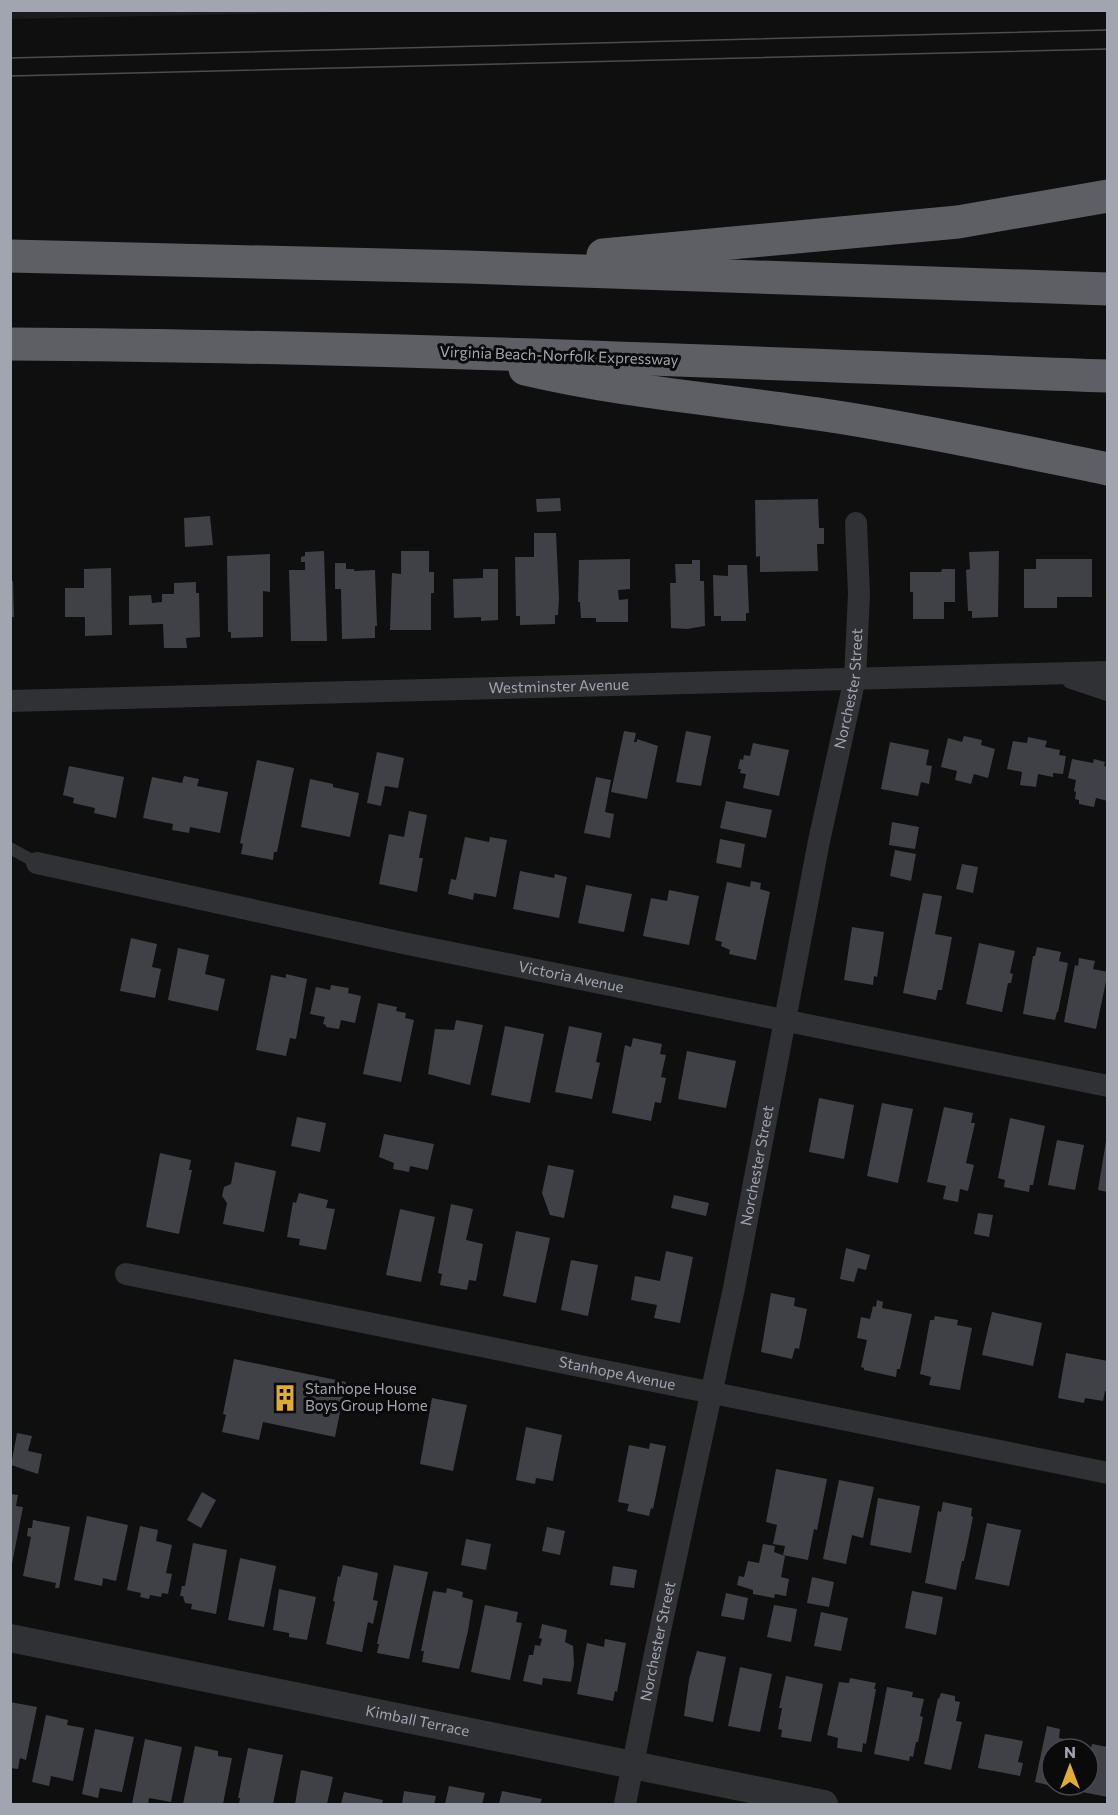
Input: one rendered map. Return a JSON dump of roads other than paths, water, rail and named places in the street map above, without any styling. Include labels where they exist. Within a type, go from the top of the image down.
[{"type":"highway","points":[[467,267],[958,222],[1107,196]]},
{"type":"highway","points":[[10,256],[467,267],[1107,289]]},
{"type":"highway","name":"Virginia Beach-Norfolk Expressway","points":[[10,344],[453,352],[1107,376]]},
{"type":"highway","points":[[453,352],[576,381],[700,400],[829,416],[976,442],[1107,469]]},
{"type":"street","name":"Norchester Street","points":[[625,1804],[734,1288],[819,841],[855,678],[859,594],[856,523]]},
{"type":"street","name":"Westminster Avenue","points":[[10,701],[1107,672]]},
{"type":"street","points":[[1057,673],[1107,690]]},
{"type":"street","name":"Victoria Avenue","points":[[37,863],[784,1022],[1107,1086]]},
{"type":"street","name":"Stanhope Avenue","points":[[126,1274],[1107,1473]]},
{"type":"street","name":"Kimball Terrace","points":[[10,1638],[824,1804]]},
{"type":"lane","points":[[10,848],[37,863]]},
{"type":"tram line","points":[[10,58],[1108,30]]},
{"type":"tram line","points":[[10,76],[1108,49]]},
{"type":"place","name":"Stanhope House Boys Group Home","points":[[285,1398]]}]
